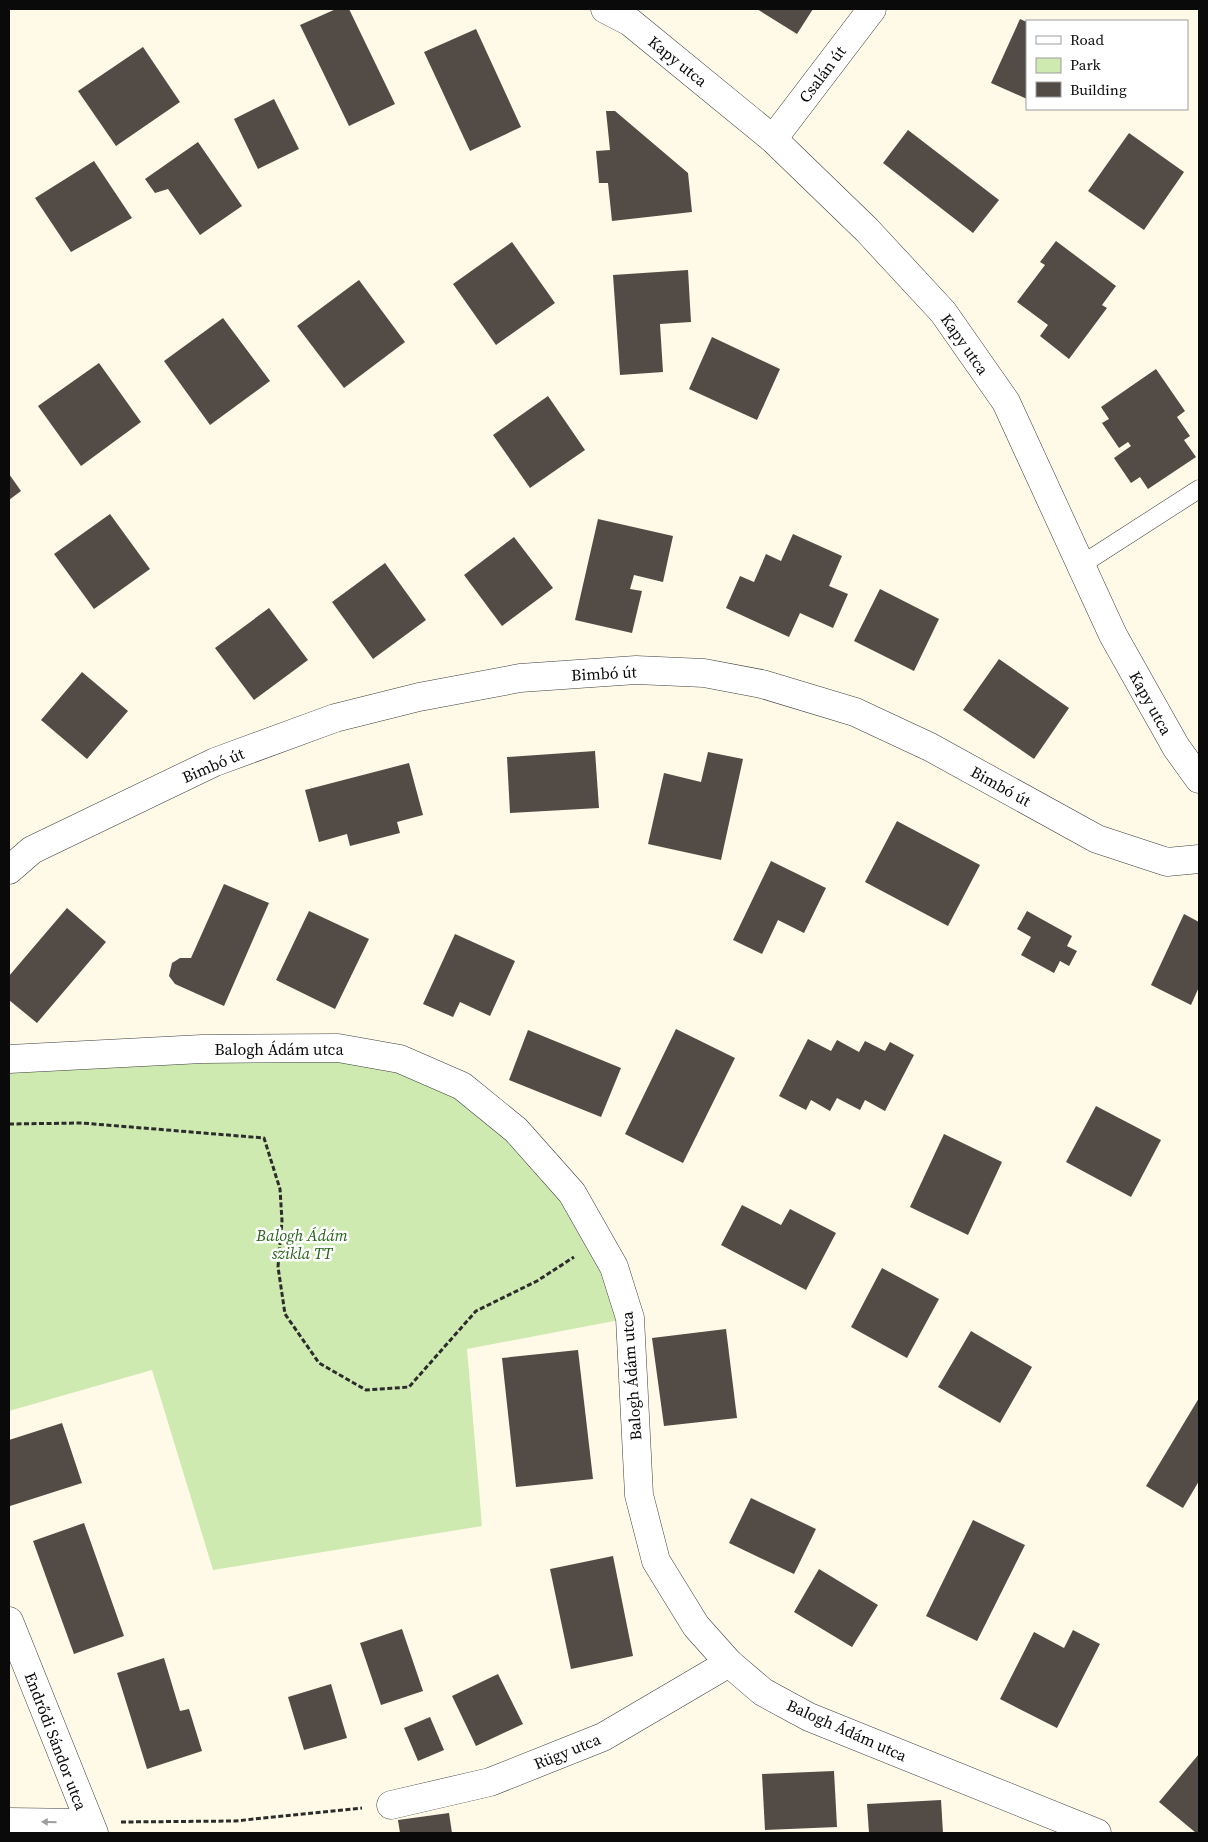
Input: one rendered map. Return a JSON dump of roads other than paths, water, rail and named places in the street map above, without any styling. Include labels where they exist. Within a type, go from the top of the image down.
[{"type":"street","name":"Kapy utca","points":[[605,9],[630,22],[773,139],[867,230],[943,312],[1006,402],[1113,635],[1176,748],[1199,779]]},
{"type":"street","name":"Csalán út","points":[[773,139],[872,9]]},
{"type":"street","name":"Bimbó út","points":[[9,870],[32,850],[215,762],[335,718],[419,697],[520,678],[636,670],[704,673],[752,682],[855,712],[930,746],[1097,839],[1167,862],[1199,859]]},
{"type":"street","name":"Balogh Ádám utca","points":[[9,1059],[202,1049],[338,1048],[400,1059],[462,1086],[516,1130],[572,1193],[614,1266],[630,1318],[639,1495],[656,1561],[696,1626],[729,1663],[763,1692],[809,1717],[1097,1833]]},
{"type":"street","name":"Endrődi Sándor utca","points":[[9,1621],[91,1828]]},
{"type":"street","name":"Rügy utca","points":[[391,1805],[490,1782],[603,1737],[729,1663]]},
{"type":"street","points":[[9,1822],[91,1828]]},
{"type":"lane","points":[[1081,565],[1199,489]]},
{"type":"park label","name":"Balogh Ádám szikla TT","points":[[302,1244]]}]
